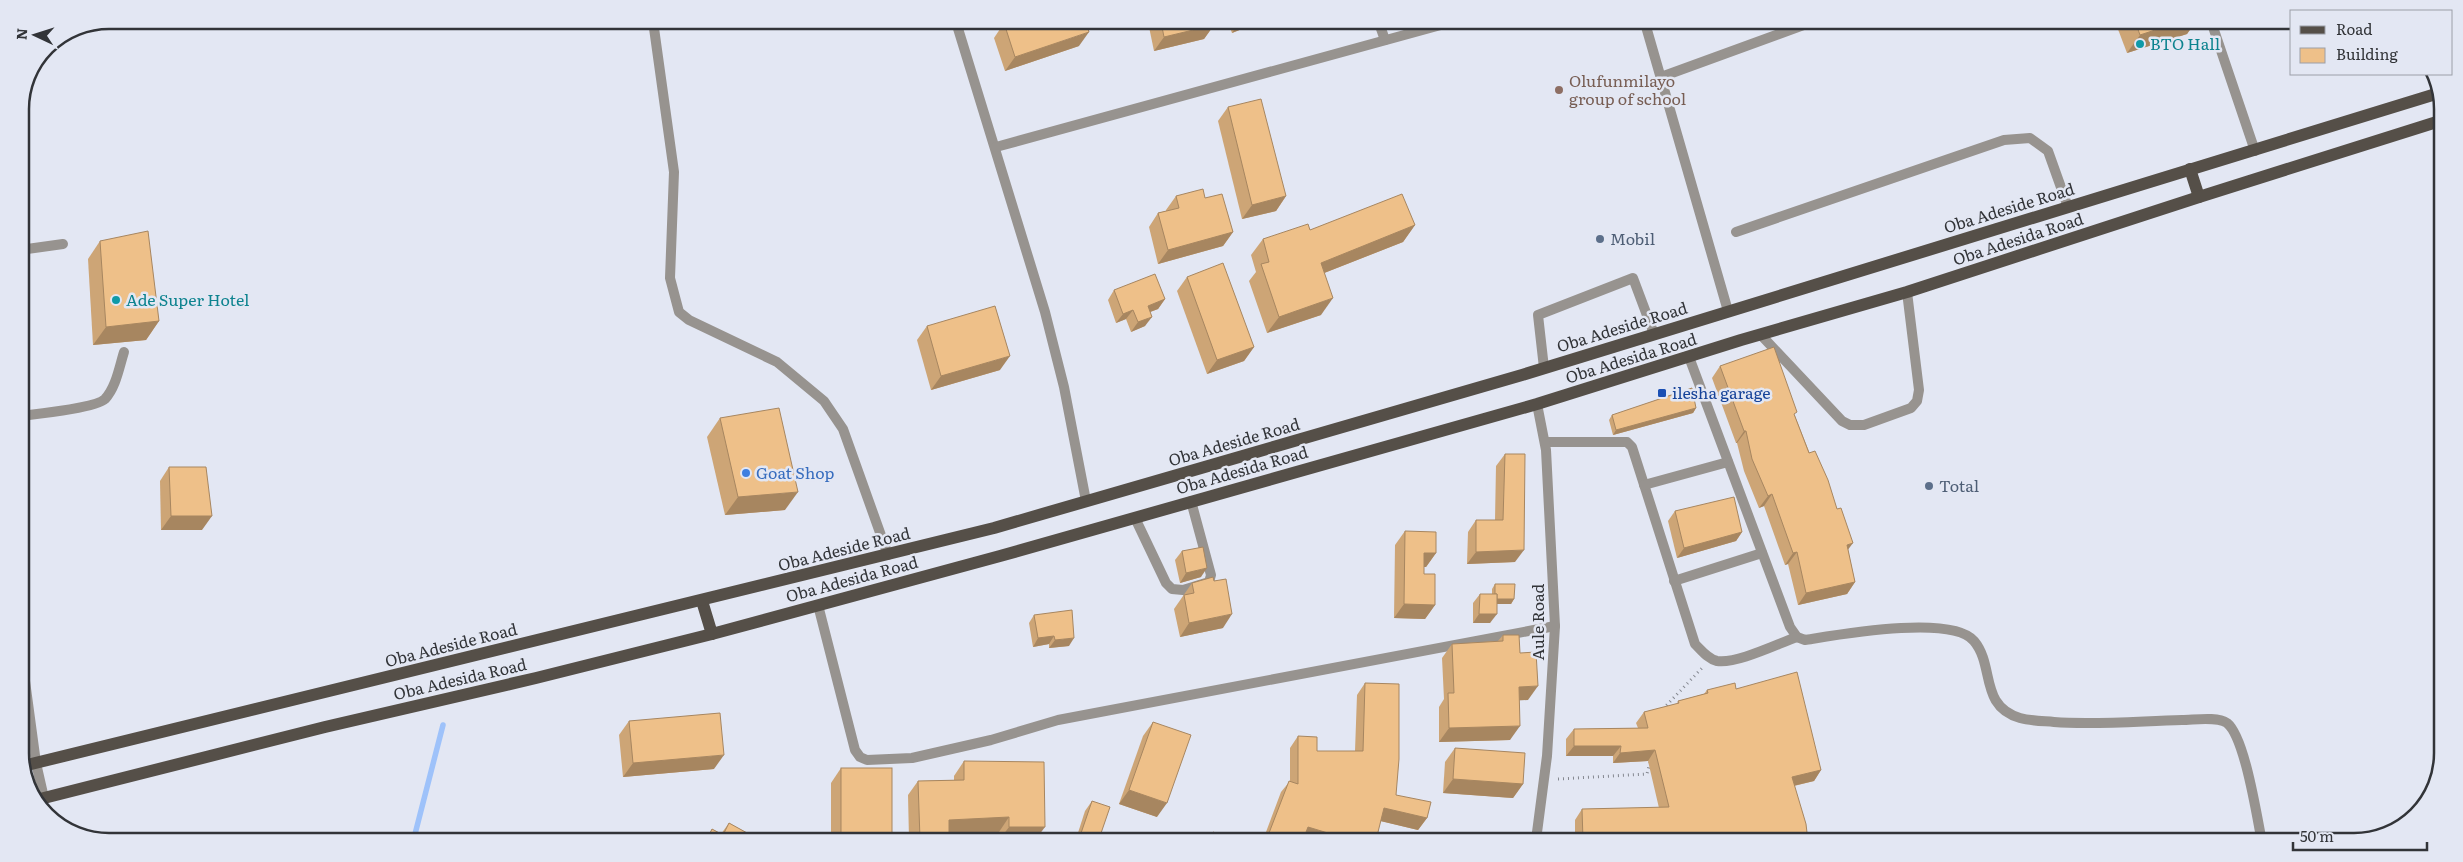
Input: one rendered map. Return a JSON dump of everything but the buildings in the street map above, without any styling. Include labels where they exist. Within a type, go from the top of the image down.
[{"type":"main road","name":"Oba Adeside Road","points":[[30,764],[702,601],[1086,502],[1544,368],[2433,95]]},
{"type":"main road","name":"Oba Adesida Road","points":[[43,798],[325,727],[536,678],[712,634],[1135,518],[1536,404],[1908,292],[2434,123]]},
{"type":"main road","points":[[2190,169],[2199,197]]},
{"type":"main road","points":[[702,601],[712,634]]},
{"type":"street","points":[[654,29],[674,172],[670,278],[679,312],[689,320],[777,362],[824,401],[843,429],[888,554]]},
{"type":"street","points":[[958,29],[1048,321],[1064,387],[1086,502]]},
{"type":"street","points":[[1381,29],[1385,40]]},
{"type":"street","points":[[996,147],[1426,29]]},
{"type":"street","points":[[1647,29],[1728,311]]},
{"type":"street","points":[[1661,77],[1794,29]]},
{"type":"street","points":[[2214,29],[2255,151]]},
{"type":"street","points":[[1736,232],[2004,140],[2030,138],[2048,151],[2068,207]]},
{"type":"street","points":[[29,249],[63,244]]},
{"type":"street","points":[[1544,368],[1538,315],[1633,278],[1635,279],[1654,334]]},
{"type":"street","points":[[1761,335],[1842,421],[1850,425],[1864,425],[1911,408],[1917,401],[1919,390],[1908,292]]},
{"type":"street","points":[[29,415],[86,406],[103,401],[113,387],[124,352]]},
{"type":"street","points":[[1689,357],[1790,627],[1797,637],[1805,640],[1873,629],[1933,628],[1962,634],[1974,640],[1981,651],[1989,688],[1996,702],[2005,711],[2020,718],[2079,724],[2219,720],[2227,724],[2234,733],[2246,763],[2260,833]]},
{"type":"street","name":"Aule Road","points":[[1536,404],[1545,442],[1555,626],[1544,780],[1537,833]]},
{"type":"street","points":[[1545,442],[1627,442],[1632,447],[1695,644],[1711,658],[1716,661],[1730,661],[1797,637]]},
{"type":"street","points":[[1644,485],[1728,462]]},
{"type":"street","points":[[1135,518],[1166,583],[1172,589],[1182,590],[1209,582],[1211,575],[1191,502]]},
{"type":"street","points":[[1674,581],[1762,553]]},
{"type":"street","points":[[818,605],[854,750],[860,757],[868,760],[912,758],[991,740],[1058,720],[1555,626]]},
{"type":"street","points":[[29,711],[39,792]]},
{"type":"path","points":[[1659,712],[1711,658]]},
{"type":"path","points":[[1544,780],[1647,774],[1651,756]]},
{"type":"waterway","points":[[415,833],[443,725]]},
{"type":"place","name":"BTO Hall","points":[[2140,44]]},
{"type":"place","name":"Olufunmilayo group of school","points":[[1559,90]]},
{"type":"place","name":"Mobil","points":[[1600,239]]},
{"type":"place","name":"Ade Super Hotel","points":[[116,300]]},
{"type":"place","name":"ilesha garage","points":[[1662,393]]},
{"type":"place","name":"Goat Shop","points":[[746,473]]},
{"type":"place","name":"Total","points":[[1929,486]]}]
